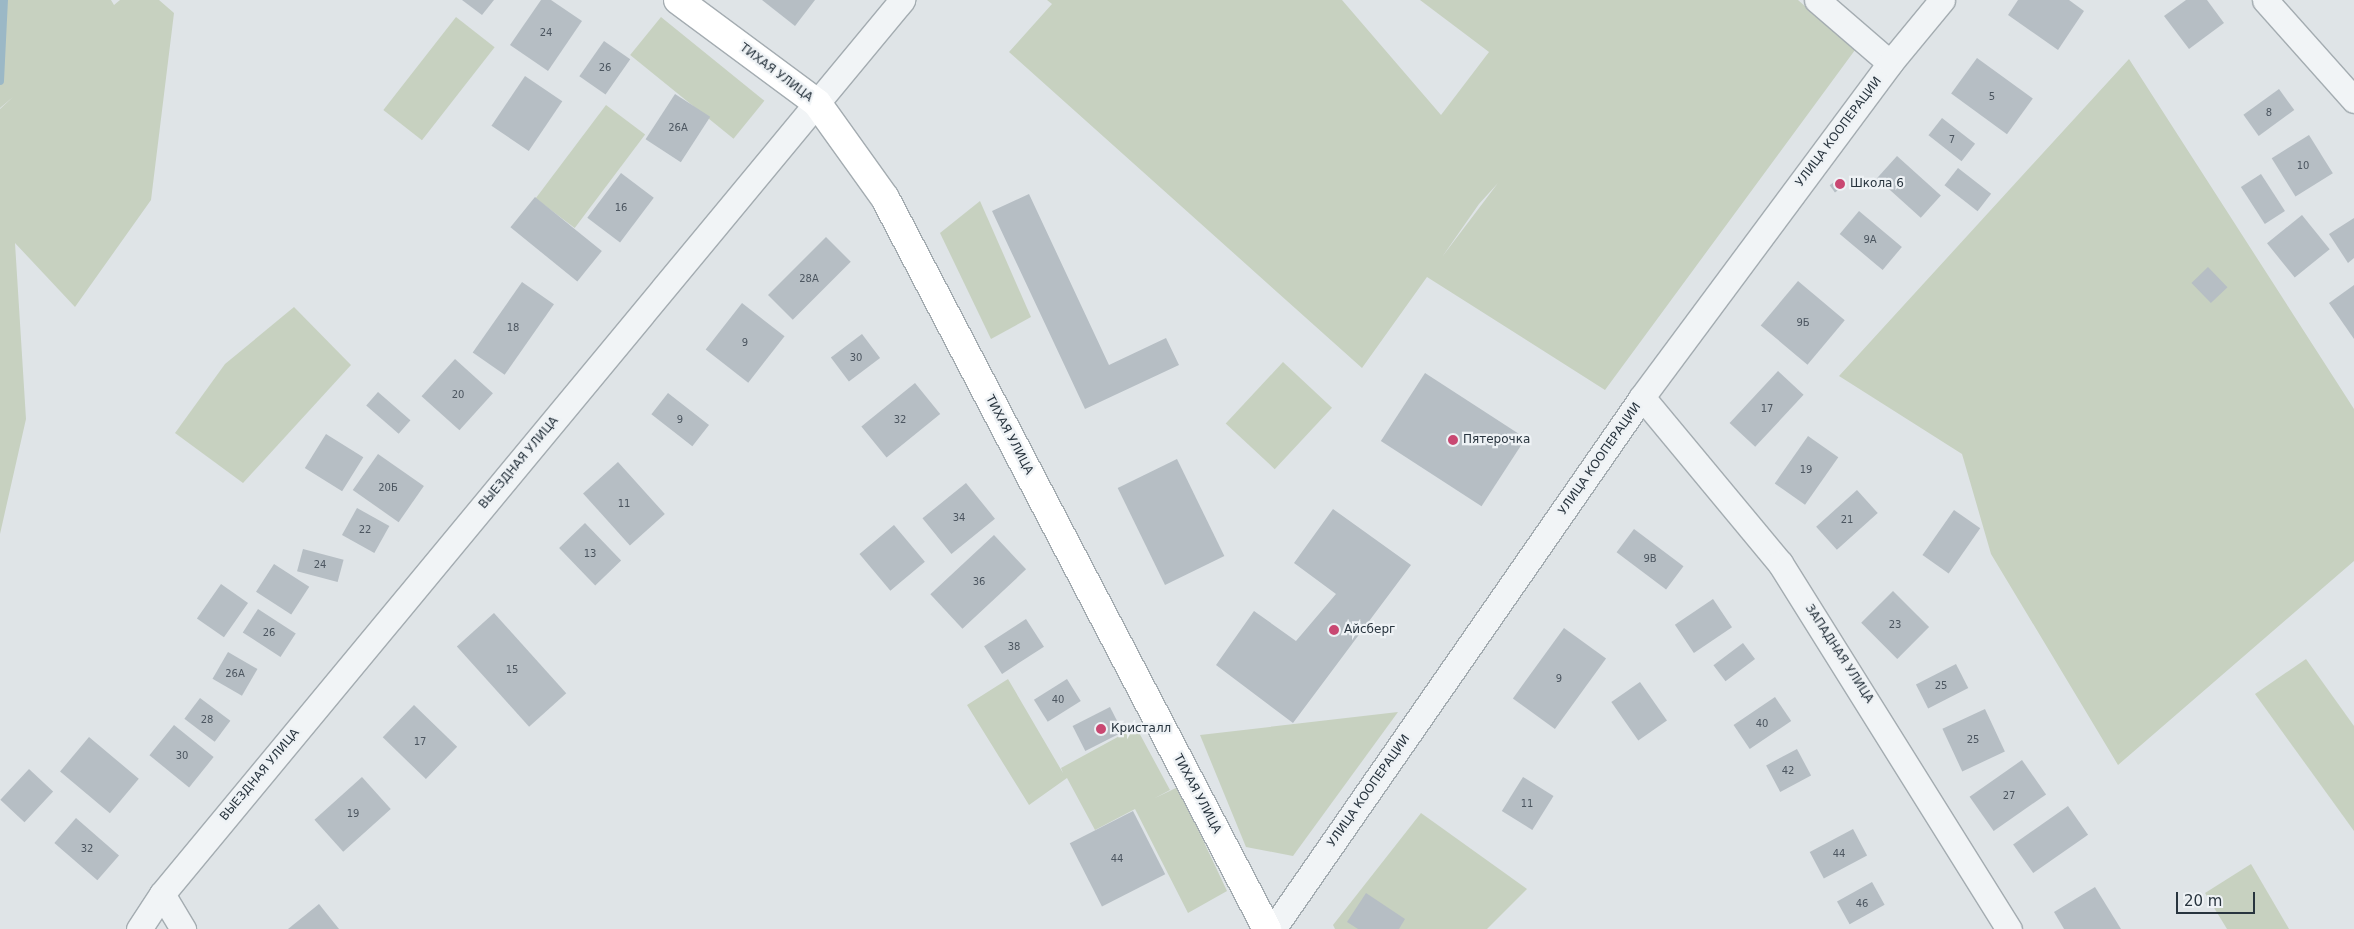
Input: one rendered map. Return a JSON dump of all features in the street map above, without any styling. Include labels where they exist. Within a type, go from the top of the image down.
[{"type":"main road","name":"ТИХАЯ УЛИЦА","points":[[678,0],[817,103],[885,198],[1267,929]]},
{"type":"street","name":"ВЫЕЗДНАЯ УЛИЦА","points":[[139,929],[162,894],[902,0]]},
{"type":"street","points":[[1817,0],[1890,63]]},
{"type":"street","name":"УЛИЦА КООПЕРАЦИИ","points":[[1273,929],[1642,397],[1890,63],[1942,0]]},
{"type":"street","points":[[2265,0],[2354,100]]},
{"type":"street","name":"ЗАПАДНАЯ УЛИЦА","points":[[1642,397],[1780,563],[2009,929]]},
{"type":"street","points":[[162,894],[183,929]]},
{"type":"green space","points":[[0,0],[111,0],[114,5],[120,0],[159,0],[174,13],[151,200],[75,307],[15,243],[26,419],[0,534],[0,109],[13,97],[0,108]]},
{"type":"green space","points":[[1047,0],[1342,0],[1441,115],[1489,52],[1420,0],[1798,0],[1855,50],[1605,390],[1427,277],[1362,368],[1009,52],[1052,4]],"holes":[[[1498,183],[1442,257],[1479,204]]]},
{"type":"green space","points":[[456,17],[495,47],[422,140],[383,110]]},
{"type":"green space","points":[[661,17],[764,101],[734,139],[630,55]]},
{"type":"green space","points":[[2129,59],[2354,409],[2354,561],[2118,765],[1991,554],[1962,454],[1839,376]]},
{"type":"green space","points":[[606,105],[645,134],[575,228],[536,198]]},
{"type":"green space","points":[[980,201],[1031,317],[991,339],[940,233]]},
{"type":"green space","points":[[294,307],[351,365],[243,483],[175,433],[225,364]]},
{"type":"green space","points":[[1283,362],[1332,408],[1275,469],[1226,423]]},
{"type":"green space","points":[[2306,659],[2354,726],[2354,831],[2255,694]]},
{"type":"green space","points":[[1008,679],[1063,773],[1061,768],[1136,727],[1170,790],[1155,798],[1178,787],[1227,891],[1188,913],[1135,809],[1095,830],[1067,778],[1029,805],[967,705]]},
{"type":"green space","points":[[1398,712],[1293,856],[1246,847],[1200,735]]},
{"type":"green space","points":[[1421,813],[1527,889],[1487,929],[1335,929],[1333,925]]},
{"type":"green space","points":[[2251,864],[2289,929],[2227,929],[2205,893]]},
{"type":"building","points":[[462,0],[494,0],[482,15]]},
{"type":"building","points":[[541,0],[551,0],[582,21],[548,71],[510,45]]},
{"type":"building","points":[[762,0],[815,0],[795,26]]},
{"type":"building","points":[[2018,0],[2069,0],[2084,11],[2058,50],[2008,15]]},
{"type":"building","points":[[2186,0],[2207,0],[2224,23],[2189,49],[2164,16]]},
{"type":"building","points":[[604,41],[630,59],[606,95],[579,76]]},
{"type":"building","points":[[1977,58],[2033,99],[2007,134],[1951,94]]},
{"type":"building","points":[[525,76],[562,101],[529,151],[491,126]]},
{"type":"building","points":[[2279,89],[2294,110],[2259,136],[2243,115]]},
{"type":"building","points":[[675,94],[710,117],[681,162],[646,139]]},
{"type":"building","points":[[1942,118],[1975,144],[1962,161],[1928,135]]},
{"type":"building","points":[[2309,135],[2333,173],[2296,196],[2272,158]]},
{"type":"building","points":[[1897,156],[1941,195],[1921,218],[1877,178]]},
{"type":"building","points":[[1958,168],[1991,194],[1978,211],[1944,185]]},
{"type":"building","points":[[621,173],[654,198],[620,242],[587,218]]},
{"type":"building","points":[[2261,174],[2285,211],[2265,224],[2241,187]]},
{"type":"building","points":[[1841,177],[1846,184],[1835,193],[1830,185]]},
{"type":"building","points":[[1029,194],[1109,365],[1166,338],[1179,365],[1085,409],[992,211]]},
{"type":"building","points":[[535,197],[602,251],[577,281],[510,227]]},
{"type":"building","points":[[1859,211],[1902,247],[1883,270],[1840,234]]},
{"type":"building","points":[[2302,215],[2330,249],[2295,278],[2267,243]]},
{"type":"building","points":[[2354,218],[2354,258],[2348,263],[2329,234]]},
{"type":"building","points":[[826,237],[851,262],[793,320],[768,295]]},
{"type":"building","points":[[2208,267],[2227,287],[2211,303],[2191,283]]},
{"type":"building","points":[[1798,281],[1845,320],[1807,365],[1761,325]]},
{"type":"building","points":[[522,282],[554,304],[505,375],[473,352]]},
{"type":"building","points":[[2354,285],[2354,339],[2329,303]]},
{"type":"building","points":[[742,303],[785,336],[748,383],[706,349]]},
{"type":"building","points":[[862,334],[880,358],[849,381],[831,357]]},
{"type":"building","points":[[455,359],[493,393],[459,430],[422,396]]},
{"type":"building","points":[[1778,371],[1804,395],[1755,447],[1730,423]]},
{"type":"building","name":"Пятерочка","points":[[1425,373],[1526,438],[1482,506],[1381,441]]},
{"type":"building","points":[[915,383],[940,414],[887,458],[861,426]]},
{"type":"building","points":[[378,392],[410,420],[399,434],[366,406]]},
{"type":"building","points":[[668,393],[709,425],[692,446],[651,414]]},
{"type":"building","points":[[326,434],[363,457],[342,491],[305,468]]},
{"type":"building","points":[[1808,436],[1838,457],[1805,505],[1775,484]]},
{"type":"building","points":[[378,454],[424,486],[399,522],[353,490]]},
{"type":"building","points":[[1177,459],[1224,556],[1165,585],[1118,488]]},
{"type":"building","points":[[618,462],[665,514],[630,545],[583,493]]},
{"type":"building","points":[[966,483],[995,519],[951,554],[922,518]]},
{"type":"building","points":[[1857,490],[1878,513],[1837,550],[1816,527]]},
{"type":"building","points":[[357,508],[389,526],[374,553],[342,535]]},
{"type":"building","points":[[1333,509],[1411,565],[1293,723],[1216,665],[1254,611],[1296,641],[1336,594],[1294,563]]},
{"type":"building","points":[[1954,510],[1980,528],[1949,573],[1922,555]]},
{"type":"building","points":[[585,523],[621,560],[595,585],[559,548]]},
{"type":"building","points":[[894,525],[925,562],[890,591],[860,554]]},
{"type":"building","points":[[1634,529],[1684,566],[1666,589],[1617,552]]},
{"type":"building","points":[[994,535],[1026,569],[962,629],[930,594]]},
{"type":"building","points":[[303,549],[344,560],[338,582],[297,571]]},
{"type":"building","points":[[274,564],[309,587],[291,615],[256,592]]},
{"type":"building","points":[[221,584],[248,603],[224,637],[197,618]]},
{"type":"building","points":[[1893,591],[1929,627],[1897,659],[1861,623]]},
{"type":"building","points":[[1713,599],[1732,627],[1694,653],[1675,625]]},
{"type":"building","points":[[258,609],[296,634],[280,657],[243,632]]},
{"type":"building","points":[[494,613],[566,693],[529,727],[457,646]]},
{"type":"building","points":[[1026,619],[1044,647],[1002,674],[984,646]]},
{"type":"building","points":[[1564,628],[1606,659],[1555,729],[1513,698]]},
{"type":"building","points":[[1743,643],[1755,659],[1725,681],[1713,665]]},
{"type":"building","points":[[228,652],[257,669],[242,696],[212,679]]},
{"type":"building","points":[[1956,664],[1968,688],[1928,708],[1916,684]]},
{"type":"building","points":[[1067,679],[1081,701],[1048,722],[1034,700]]},
{"type":"building","points":[[1640,682],[1667,721],[1638,741],[1611,702]]},
{"type":"building","points":[[1775,697],[1791,721],[1750,749],[1734,725]]},
{"type":"building","points":[[200,698],[230,721],[215,742],[184,719]]},
{"type":"building","points":[[414,705],[457,747],[426,779],[383,737]]},
{"type":"building","points":[[1110,707],[1123,732],[1085,751],[1073,726]]},
{"type":"building","points":[[1985,709],[2005,752],[1962,771],[1942,729]]},
{"type":"building","points":[[174,725],[214,757],[189,787],[149,755]]},
{"type":"building","points":[[89,737],[139,779],[110,813],[60,771]]},
{"type":"building","points":[[1797,749],[1811,775],[1780,792],[1766,765]]},
{"type":"building","points":[[2022,760],[2046,794],[1994,831],[1970,797]]},
{"type":"building","points":[[29,769],[53,792],[24,822],[0,800]]},
{"type":"building","points":[[362,777],[391,809],[343,852],[314,820]]},
{"type":"building","points":[[1523,777],[1554,796],[1532,830],[1502,811]]},
{"type":"building","points":[[2068,806],[2088,835],[2033,873],[2013,844]]},
{"type":"building","points":[[1133,811],[1165,874],[1102,906],[1070,843]]},
{"type":"building","points":[[76,818],[119,855],[97,880],[54,843]]},
{"type":"building","points":[[1853,829],[1867,855],[1824,878],[1810,852]]},
{"type":"building","points":[[1872,882],[1885,905],[1850,924],[1837,901]]},
{"type":"building","points":[[2095,887],[2121,929],[2064,929],[2054,912]]},
{"type":"building","points":[[1366,893],[1405,919],[1399,929],[1358,929],[1347,922]]},
{"type":"building","points":[[319,904],[339,929],[288,929]]},
{"type":"waterway","points":[[0,81],[4,0]]},
{"type":"place","name":"Школа 6","points":[[1840,184]]},
{"type":"place","name":"Пятерочка","points":[[1453,440]]},
{"type":"place","name":"Айсберг","points":[[1334,630]]},
{"type":"place","name":"Кристалл","points":[[1101,729]]}]
